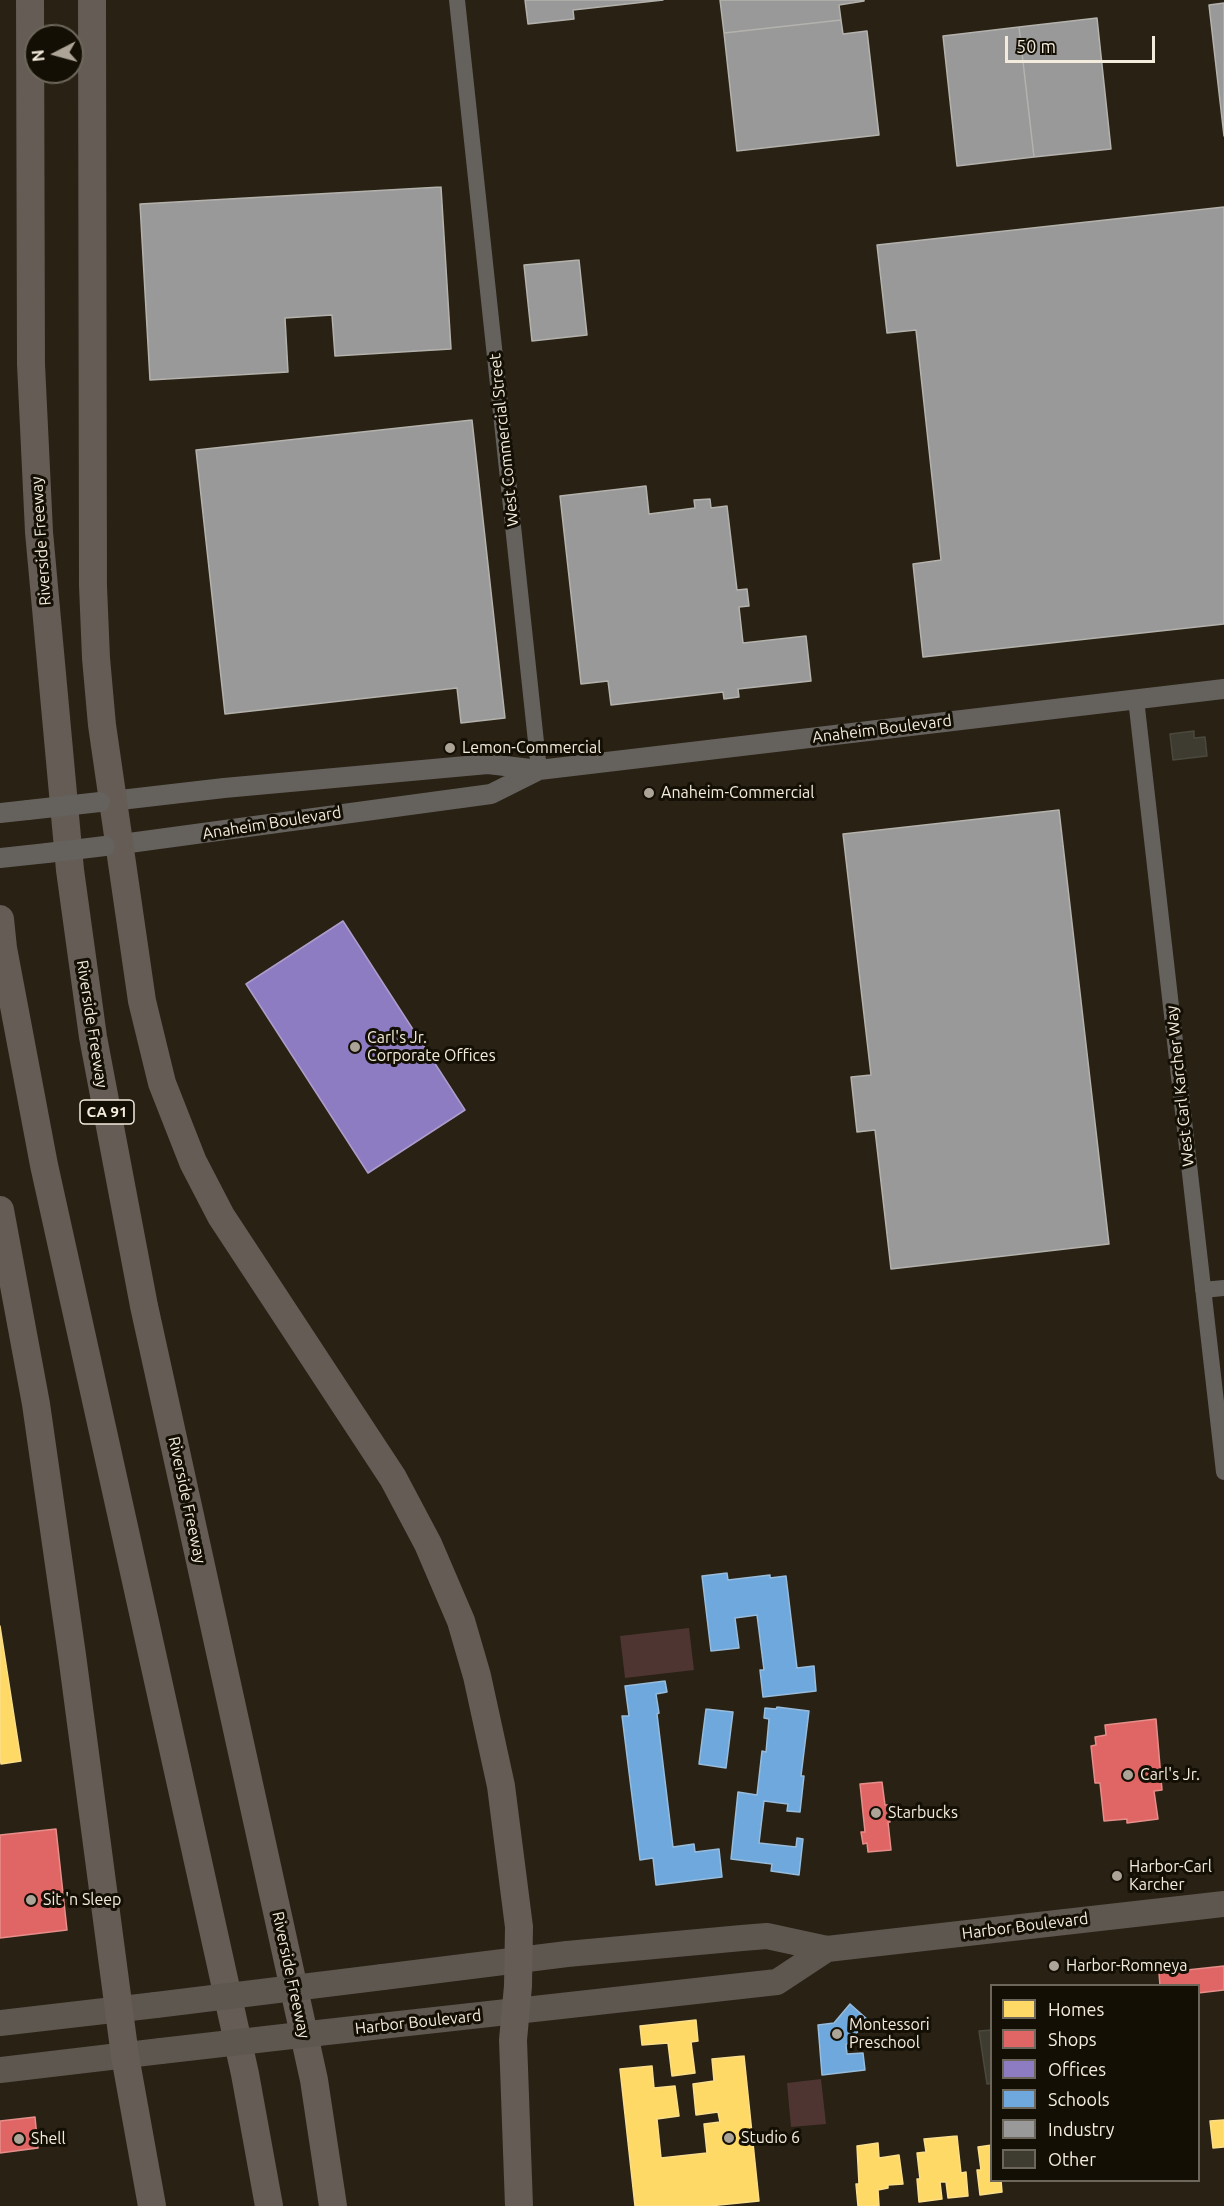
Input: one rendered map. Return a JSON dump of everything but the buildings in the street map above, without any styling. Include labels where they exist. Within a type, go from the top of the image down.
[{"type":"highway","name":"Riverside Freeway","points":[[30,0],[31,364],[39,532],[70,870],[89,1015],[144,1306],[314,2080],[333,2206]]},
{"type":"highway","points":[[92,0],[93,586],[106,802],[112,846],[151,1041],[162,1083],[193,1162],[221,1216],[393,1478],[428,1544],[461,1622],[477,1676],[501,1786],[519,1927],[513,2040],[519,2206]]},
{"type":"highway","points":[[0,919],[3,948],[44,1165],[245,2074],[268,2206]]},
{"type":"highway","points":[[0,1210],[36,1404],[125,2055],[152,2206]]},
{"type":"main road","name":"Harbor Boulevard","points":[[0,2023],[519,1960],[767,1936],[827,1949],[1224,1904]]},
{"type":"main road","name":"Harbor Boulevard","points":[[0,2070],[777,1982],[827,1949]]},
{"type":"street","name":"West Commercial Street","points":[[457,0],[539,770]]},
{"type":"street","name":"Anaheim Boulevard","points":[[0,813],[234,787],[488,765],[539,770],[1224,689]]},
{"type":"street","name":"West Carl Karcher Way","points":[[1136,699],[1224,1472]]},
{"type":"street","name":"Anaheim Boulevard","points":[[0,858],[112,846],[381,807],[491,794],[539,770]]},
{"type":"street","points":[[1203,1290],[1224,1288]]},
{"type":"shaded area","points":[[689,1628],[694,1670],[625,1678],[620,1636]]},
{"type":"shaded area","points":[[821,2079],[826,2124],[791,2127],[787,2083]]},
{"type":"place","name":"Lemon-Commercial","points":[[450,748]]},
{"type":"place","name":"Anaheim-Commercial","points":[[649,793]]},
{"type":"place","name":"Carl's Jr. Corporate Offices","points":[[355,1047]]},
{"type":"place","name":"Carl's Jr.","points":[[1128,1775]]},
{"type":"place","name":"Starbucks","points":[[876,1813]]},
{"type":"place","name":"Harbor-Carl Karcher","points":[[1117,1876]]},
{"type":"place","name":"Sit 'n Sleep","points":[[31,1900]]},
{"type":"place","name":"Harbor-Romneya","points":[[1054,1966]]},
{"type":"place","name":"Montessori Preschool","points":[[837,2034]]},
{"type":"place","name":"Studio 6","points":[[729,2138]]},
{"type":"place","name":"Shell","points":[[19,2139]]}]
